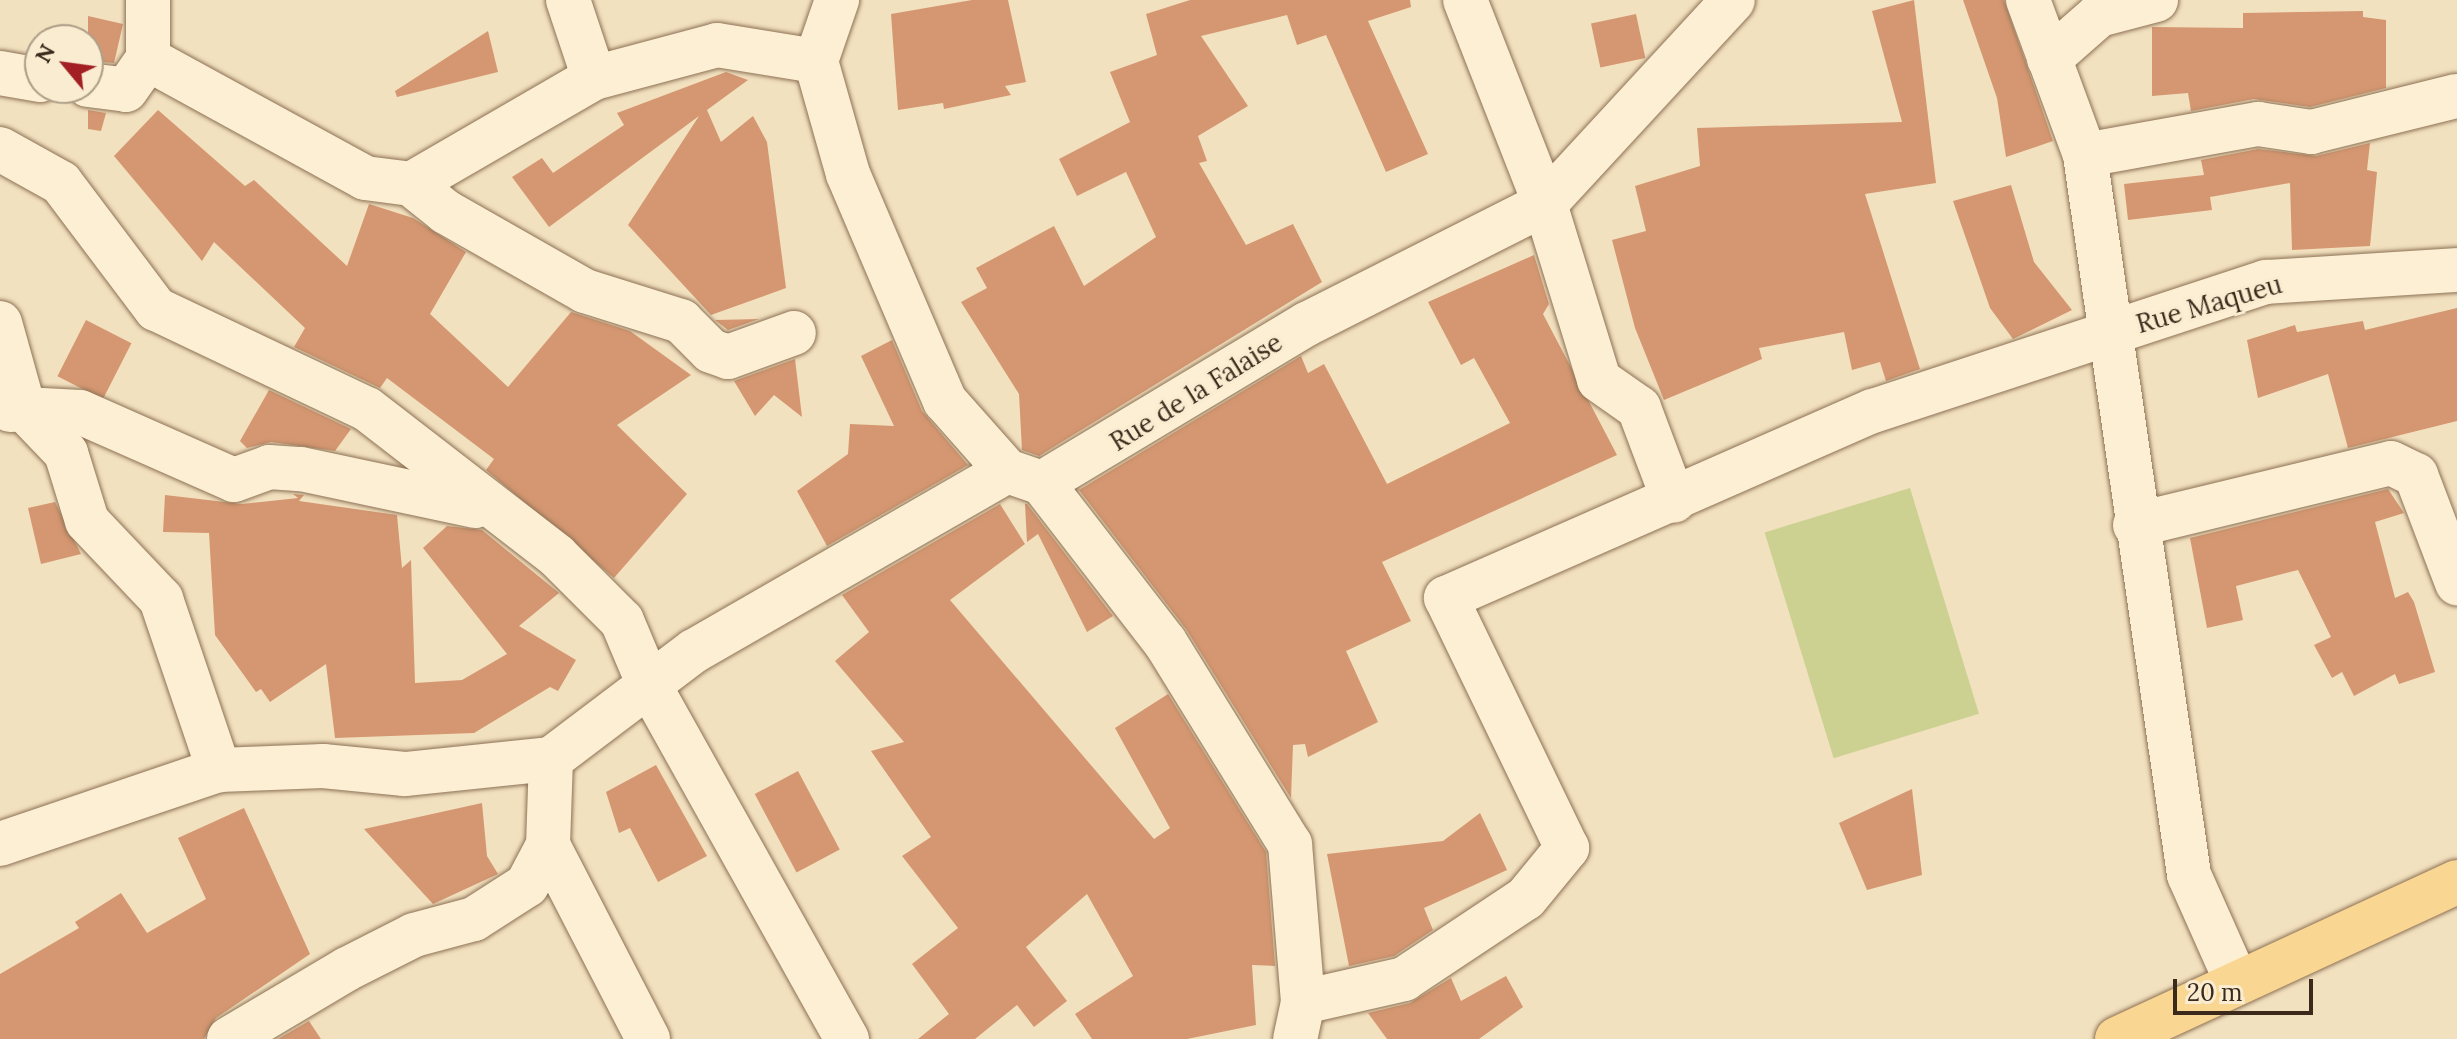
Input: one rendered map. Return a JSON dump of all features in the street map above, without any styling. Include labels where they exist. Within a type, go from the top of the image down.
[{"type":"main road","points":[[2117,1039],[2457,882]]},
{"type":"street","points":[[104,87],[126,90],[148,59],[148,0]]},
{"type":"street","points":[[568,0],[594,78]]},
{"type":"street","points":[[837,0],[816,61],[848,174],[945,401],[1025,477],[1165,642],[1290,844],[1299,1021]]},
{"type":"street","points":[[1465,0],[1545,204],[1599,380],[1639,408],[1674,501]]},
{"type":"street","name":"Rue de la Falaise","points":[[551,759],[648,683],[1307,324],[1545,204],[1733,0]]},
{"type":"street","points":[[2028,0],[2085,155],[2106,335],[2189,875],[2237,983]]},
{"type":"street","points":[[2049,59],[2099,15],[2156,0]]},
{"type":"street","points":[[411,184],[594,78],[717,45],[816,61]]},
{"type":"street","points":[[148,59],[365,178],[411,184],[446,212],[585,291],[681,321],[711,351],[728,357],[794,333]]},
{"type":"street","points":[[0,73],[24,77]]},
{"type":"street","points":[[2085,155],[2258,124],[2311,132],[2457,96]]},
{"type":"street","points":[[0,149],[61,183],[156,309],[367,409],[557,556],[622,621],[648,683],[847,1039]]},
{"type":"street","name":"Rue Maqueu","points":[[1299,1021],[1404,979],[1526,898],[1567,848],[1446,598],[1674,501],[1873,411],[2266,282],[2457,270]]},
{"type":"street","points":[[0,323],[12,410],[66,453],[87,521],[161,599],[219,770]]},
{"type":"street","points":[[12,410],[80,412],[234,480],[269,467],[301,469],[499,513]]},
{"type":"street","points":[[2135,525],[2391,463],[2416,475],[2457,583]]},
{"type":"street","points":[[0,844],[219,770],[323,766],[405,774],[551,759],[548,845],[527,885],[474,919],[414,935],[229,1039]]},
{"type":"street","points":[[548,845],[648,1039]]},
{"type":"green space","points":[[1910,488],[1979,714],[1834,758],[1765,532]]},
{"type":"building","points":[[972,0],[1008,0],[1026,82],[1005,86],[1011,95],[944,109],[943,103],[898,110],[891,14]]},
{"type":"building","points":[[1190,0],[1410,0],[1411,7],[1368,21],[1428,154],[1386,172],[1326,35],[1297,45],[1287,15],[1201,36],[1248,106],[1198,136],[1207,161],[1199,163],[1246,245],[1293,224],[1322,282],[1039,456],[1022,450],[1019,394],[961,302],[987,288],[976,268],[1054,226],[1084,286],[1156,237],[1126,172],[1077,196],[1059,159],[1130,122],[1110,72],[1157,55],[1146,14]]},
{"type":"building","points":[[1914,0],[1936,183],[1865,194],[1920,369],[1886,381],[1880,362],[1852,370],[1844,332],[1759,348],[1762,359],[1664,400],[1635,328],[1612,240],[1646,231],[1635,186],[1700,166],[1697,128],[1902,122],[1872,11]]},
{"type":"building","points":[[1963,0],[2004,0],[2053,141],[2006,157],[1997,98]]},
{"type":"building","points":[[2363,11],[2363,17],[2386,20],[2386,88],[2310,107],[2254,99],[2191,111],[2188,93],[2152,96],[2152,27],[2243,28],[2243,13]]},
{"type":"building","points":[[1636,14],[1645,58],[1600,68],[1591,24]]},
{"type":"building","points":[[88,16],[123,24],[114,63],[104,62],[104,24],[88,24]]},
{"type":"building","points":[[488,31],[498,72],[397,97],[395,91]]},
{"type":"building","points":[[726,72],[748,80],[707,110],[721,142],[753,116],[767,142],[786,288],[711,315],[628,225],[699,116],[549,227],[512,177],[542,158],[553,173],[624,125],[617,113]]},
{"type":"building","points":[[88,110],[106,113],[101,131],[88,129]]},
{"type":"building","points":[[158,110],[245,186],[254,180],[347,266],[369,204],[413,218],[466,252],[430,314],[508,387],[571,312],[630,331],[691,375],[617,425],[687,494],[614,578],[486,470],[494,459],[387,378],[380,388],[294,347],[305,328],[214,242],[202,261],[114,156]]},
{"type":"building","points":[[2370,143],[2367,170],[2377,172],[2370,246],[2292,250],[2290,183],[2210,197],[2212,210],[2128,220],[2124,184],[2204,175],[2201,160],[2258,149],[2316,156]]},
{"type":"building","points":[[2011,185],[2034,262],[2072,310],[2013,339],[1990,308],[1953,201]]},
{"type":"building","points":[[1534,255],[1549,304],[1543,314],[1617,455],[1382,562],[1411,621],[1346,651],[1378,722],[1308,757],[1305,744],[1293,745],[1291,798],[1186,629],[1079,490],[1301,356],[1308,373],[1324,364],[1387,484],[1510,423],[1474,358],[1461,365],[1428,302]]},
{"type":"building","points":[[2457,308],[2457,421],[2348,448],[2328,374],[2258,398],[2247,340],[2295,325],[2297,332],[2363,321],[2365,330]]},
{"type":"building","points":[[759,319],[728,330],[715,320]]},
{"type":"building","points":[[86,320],[131,343],[103,399],[57,376]]},
{"type":"building","points":[[892,340],[922,411],[968,465],[827,546],[797,491],[848,454],[850,424],[894,426],[861,356]]},
{"type":"building","points":[[795,359],[802,417],[774,395],[755,416],[734,381]]},
{"type":"building","points":[[269,390],[351,429],[335,451],[271,442],[247,448],[240,441]]},
{"type":"building","points":[[2388,489],[2404,513],[2375,522],[2395,598],[2408,592],[2414,602],[2435,672],[2399,684],[2395,674],[2354,696],[2342,672],[2332,678],[2314,645],[2331,637],[2298,570],[2236,586],[2243,620],[2207,628],[2190,538]]},
{"type":"building","points":[[293,494],[304,495],[299,501],[397,515],[402,568],[411,560],[415,683],[462,680],[507,654],[423,548],[447,526],[482,530],[559,593],[519,626],[576,660],[558,691],[550,687],[474,733],[335,738],[326,664],[270,702],[261,689],[256,692],[215,635],[209,533],[163,532],[165,495],[242,504],[298,498]]},
{"type":"building","points":[[55,502],[81,554],[41,564],[28,508]]},
{"type":"building","points":[[1000,504],[1025,544],[950,600],[1154,839],[1170,828],[1115,728],[1168,694],[1266,852],[1275,966],[1252,965],[1256,1025],[1187,1039],[1092,1039],[1075,1014],[1133,976],[1087,894],[1026,947],[1067,1001],[1034,1027],[1017,1005],[975,1039],[918,1039],[949,1014],[912,964],[958,928],[902,856],[931,837],[871,751],[904,742],[835,661],[869,632],[842,595]]},
{"type":"building","points":[[1025,504],[1113,616],[1087,632],[1038,534],[1027,542]]},
{"type":"building","points":[[656,765],[707,856],[658,882],[630,828],[619,833],[606,792]]},
{"type":"building","points":[[798,771],[840,850],[797,873],[755,794]]},
{"type":"building","points":[[1912,789],[1922,875],[1867,890],[1839,823]]},
{"type":"building","points":[[482,803],[487,856],[498,874],[433,904],[364,829]]},
{"type":"building","points":[[244,808],[310,954],[216,1018],[204,1039],[0,1039],[0,974],[79,928],[75,922],[121,893],[147,933],[206,899],[178,838]]},
{"type":"building","points":[[1480,813],[1507,870],[1424,908],[1433,930],[1394,956],[1349,966],[1327,854],[1443,841]]},
{"type":"building","points":[[1506,976],[1523,1007],[1479,1039],[1387,1039],[1368,1013],[1410,1003],[1451,978],[1461,1001]]},
{"type":"building","points":[[309,1021],[321,1039],[278,1039]]}]
